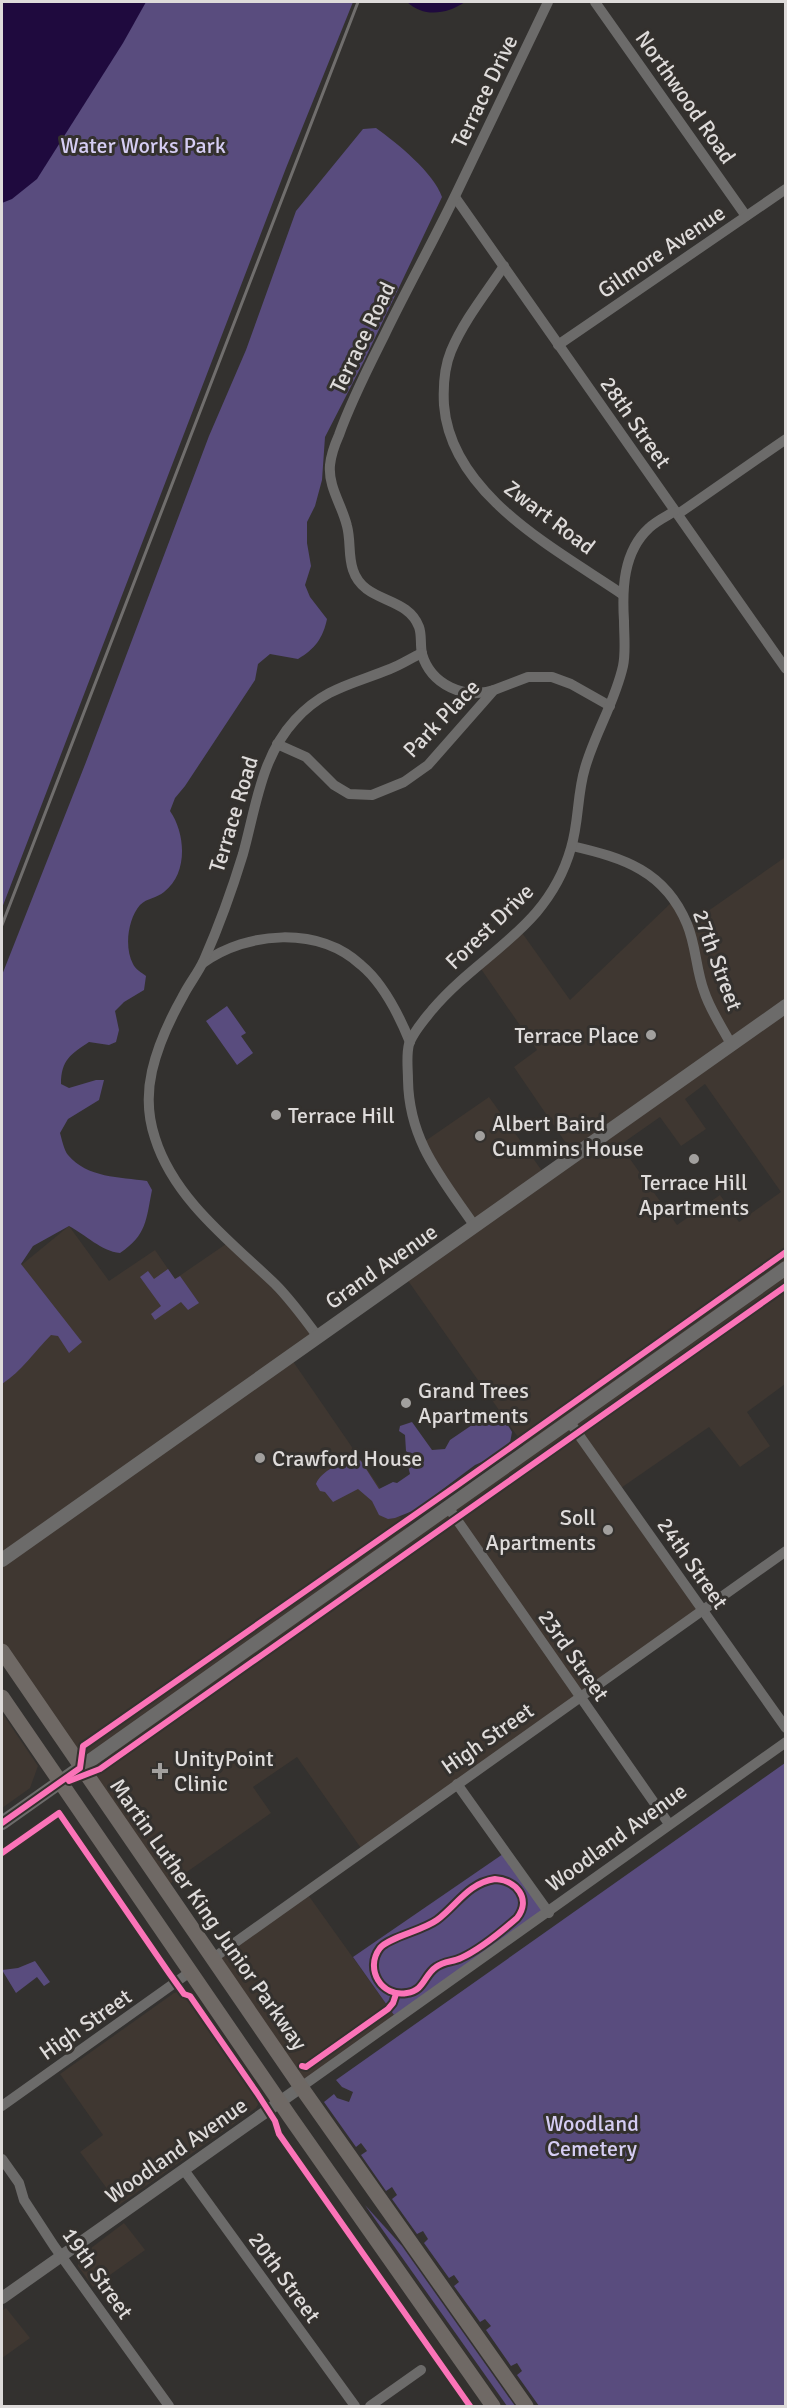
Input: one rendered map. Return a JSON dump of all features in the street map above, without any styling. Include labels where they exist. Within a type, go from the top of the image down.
[{"type":"main road","name":"Grand Avenue","points":[[2,1560],[786,1006]]},
{"type":"main road","points":[[2,1823],[786,1268]]},
{"type":"main road","name":"Martin Luther King Junior Parkway","points":[[2,1651],[80,1768],[301,2087],[526,2406]]},
{"type":"main road","name":"Martin Luther King Junior Parkway","points":[[2,1697],[280,2102],[493,2406]]},
{"type":"street","name":"Terrace Drive","points":[[455,197],[548,2]]},
{"type":"street","name":"Northwood Road","points":[[595,2],[746,216]]},
{"type":"street","name":"Gilmore Avenue","points":[[558,345],[786,189]]},
{"type":"street","name":"28th Street","points":[[455,197],[786,669]]},
{"type":"street","name":"Terrace Road","points":[[318,1337],[291,1301],[230,1243],[188,1196],[166,1163],[154,1136],[148,1098],[155,1057],[175,1011],[202,963],[243,855],[265,770],[277,744],[297,718],[321,698],[348,683],[392,668],[422,653],[420,628],[412,615],[400,605],[372,594],[360,584],[354,574],[350,559],[347,525],[331,484],[330,465],[347,412],[422,256],[455,197]]},
{"type":"street","name":"Zwart Road","points":[[504,266],[461,329],[448,358],[443,390],[445,416],[453,440],[473,476],[505,512],[523,527],[622,594]]},
{"type":"street","name":"Forest Drive","points":[[410,1042],[445,995],[501,948],[550,897],[572,846],[578,798],[585,768],[610,706],[624,663],[622,594],[625,575],[636,545],[649,528],[677,512],[786,439]]},
{"type":"street","points":[[422,653],[433,675],[449,687],[465,693],[477,694],[494,690]]},
{"type":"street","name":"Park Place","points":[[277,744],[306,757],[334,785],[348,794],[372,795],[404,782],[429,765],[494,690],[528,677],[552,677],[571,684],[610,706]]},
{"type":"street","name":"27th Street","points":[[572,846],[606,854],[634,865],[659,881],[666,889],[687,925],[704,991],[731,1044]]},
{"type":"street","points":[[202,963],[228,948],[266,938],[303,939],[329,945],[352,957],[371,975],[393,1007],[410,1042],[407,1059],[408,1099],[414,1125],[430,1161],[474,1225]]},
{"type":"street","name":"24th Street","points":[[569,1421],[786,1728]]},
{"type":"street","name":"23rd Street","points":[[448,1507],[669,1824]]},
{"type":"street","name":"High Street","points":[[213,1959],[786,1551]]},
{"type":"street","name":"Woodland Avenue","points":[[2,2298],[549,1913],[669,1824],[786,1742]]},
{"type":"street","points":[[457,1784],[549,1913]]},
{"type":"street","name":"High Street","points":[[2,2106],[190,1972]]},
{"type":"street","name":"19th Street","points":[[2,2158],[19,2183],[29,2208],[169,2406]]},
{"type":"street","name":"20th Street","points":[[184,2170],[354,2406]]},
{"type":"street","points":[[370,2406],[421,2370]]},
{"type":"shaded area","points":[[2,2],[146,2],[123,43],[37,179],[12,199],[2,203]]},
{"type":"shaded area","points":[[407,2],[465,2],[451,9],[428,12]]},
{"type":"shaded area","points":[[784,858],[785,1384],[747,1412],[770,1446],[740,1467],[709,1427],[618,1490],[702,1610],[363,1851],[297,1757],[253,1787],[271,1813],[164,1888],[2,1651],[2,1281],[69,1226],[109,1281],[155,1250],[175,1279],[229,1242],[318,1337],[290,1357],[411,1533],[527,1450],[404,1275],[474,1225],[421,1144],[489,1097],[545,1175],[574,1155],[514,1067],[537,1050],[479,966],[520,930],[570,1000],[674,900],[688,925]],"holes":[[[705,1084],[781,1192],[739,1222],[720,1195],[677,1225],[620,1145],[660,1117],[681,1146],[706,1129],[685,1099]]]},
{"type":"shaded area","points":[[2,1713],[38,1766],[30,1788],[2,1808]]},
{"type":"shaded area","points":[[306,1892],[394,2015],[301,2087],[212,1959]]},
{"type":"shaded area","points":[[185,1990],[195,1995],[260,2090],[261,2099],[256,2108],[119,2205],[80,2152],[103,2135],[60,2074],[174,1993]]},
{"type":"shaded area","points":[[124,2223],[145,2250],[93,2287],[78,2266],[78,2258]]},
{"type":"shaded area","points":[[6,2308],[30,2338],[2,2358],[2,2311]]},
{"type":"green space","name":"Water Works Park","points":[[2,2],[353,2],[286,168],[2,908]]},
{"type":"green space","points":[[376,128],[404,150],[423,169],[442,197],[325,437],[322,480],[315,506],[307,522],[307,543],[311,566],[305,585],[310,597],[327,619],[325,626],[317,642],[298,659],[270,654],[258,664],[255,680],[175,798],[170,811],[179,831],[181,865],[172,884],[158,896],[140,905],[130,925],[128,942],[130,957],[137,969],[146,976],[144,990],[124,1002],[115,1011],[119,1030],[116,1042],[109,1045],[89,1042],[68,1058],[61,1076],[61,1084],[69,1088],[104,1080],[99,1100],[68,1119],[60,1133],[63,1145],[76,1163],[94,1172],[147,1181],[152,1190],[144,1226],[136,1240],[120,1253],[100,1246],[69,1226],[33,1246],[21,1264],[82,1342],[69,1353],[58,1336],[51,1335],[22,1367],[2,1384],[2,975],[86,762],[209,436],[246,350],[296,211],[363,129]]},
{"type":"green space","points":[[227,1006],[246,1033],[241,1036],[253,1053],[237,1065],[206,1021]]},
{"type":"green space","points":[[168,1269],[175,1279],[180,1276],[199,1303],[188,1310],[181,1302],[155,1320],[151,1314],[161,1306],[140,1277],[148,1271],[154,1279]]},
{"type":"green space","points":[[494,1410],[503,1417],[512,1432],[510,1443],[491,1458],[475,1465],[415,1510],[388,1519],[379,1515],[372,1501],[358,1489],[333,1502],[325,1492],[320,1491],[316,1484],[327,1471],[354,1456],[361,1461],[379,1489],[393,1482],[397,1483],[410,1474],[408,1466],[416,1468],[421,1464],[406,1451],[405,1435],[399,1431],[400,1426],[412,1422],[432,1450],[445,1449],[450,1440]]},
{"type":"green space","name":"Woodland Cemetery","points":[[785,1763],[785,2406],[539,2406],[517,2375],[522,2371],[517,2363],[511,2366],[486,2330],[491,2326],[485,2319],[480,2322],[454,2286],[459,2282],[454,2275],[449,2278],[424,2243],[428,2239],[423,2231],[417,2234],[392,2199],[397,2195],[392,2187],[386,2191],[361,2155],[367,2151],[361,2143],[356,2147],[324,2102],[334,2094],[337,2098],[349,2102],[353,2092],[342,2087],[336,2080]]},
{"type":"green space","points":[[503,1854],[549,1913],[394,2015],[353,1957]]},
{"type":"green space","points":[[35,1961],[50,1982],[44,1986],[37,1977],[16,1993],[2,1970],[18,1968]]},
{"type":"green space","points":[[365,2205],[402,2246],[515,2406],[507,2406]]},
{"type":"railway","points":[[2,925],[358,2]]},
{"type":"cycle path","points":[[2,1823],[80,1768],[83,1746],[459,1484],[786,1252]]},
{"type":"cycle path","points":[[69,1781],[100,1769],[786,1286]]},
{"type":"cycle path","points":[[2,1853],[59,1813],[184,1994],[190,1996],[257,2093],[275,2121],[279,2134],[470,2406]]},
{"type":"cycle path","points":[[495,1879],[509,1883],[520,1892],[523,1904],[517,1918],[476,1950],[436,1967],[413,1992],[398,1993],[383,1986],[378,1980],[374,1965],[376,1956],[384,1944],[431,1924],[477,1885],[495,1879]]},
{"type":"cycle path","points":[[302,2066],[306,2067],[388,2009],[396,1994]]},
{"type":"place","name":"Terrace Place","points":[[651,1035]]},
{"type":"place","name":"Terrace Hill","points":[[276,1115]]},
{"type":"place","name":"Albert Baird Cummins House","points":[[480,1136]]},
{"type":"place","name":"Terrace Hill Apartments","points":[[694,1159]]},
{"type":"place","name":"Grand Trees Apartments","points":[[406,1403]]},
{"type":"place","name":"Crawford House","points":[[260,1458]]},
{"type":"place","name":"Soll Apartments","points":[[608,1530]]},
{"type":"place","name":"UnityPoint Clinic","points":[[160,1771]]}]
